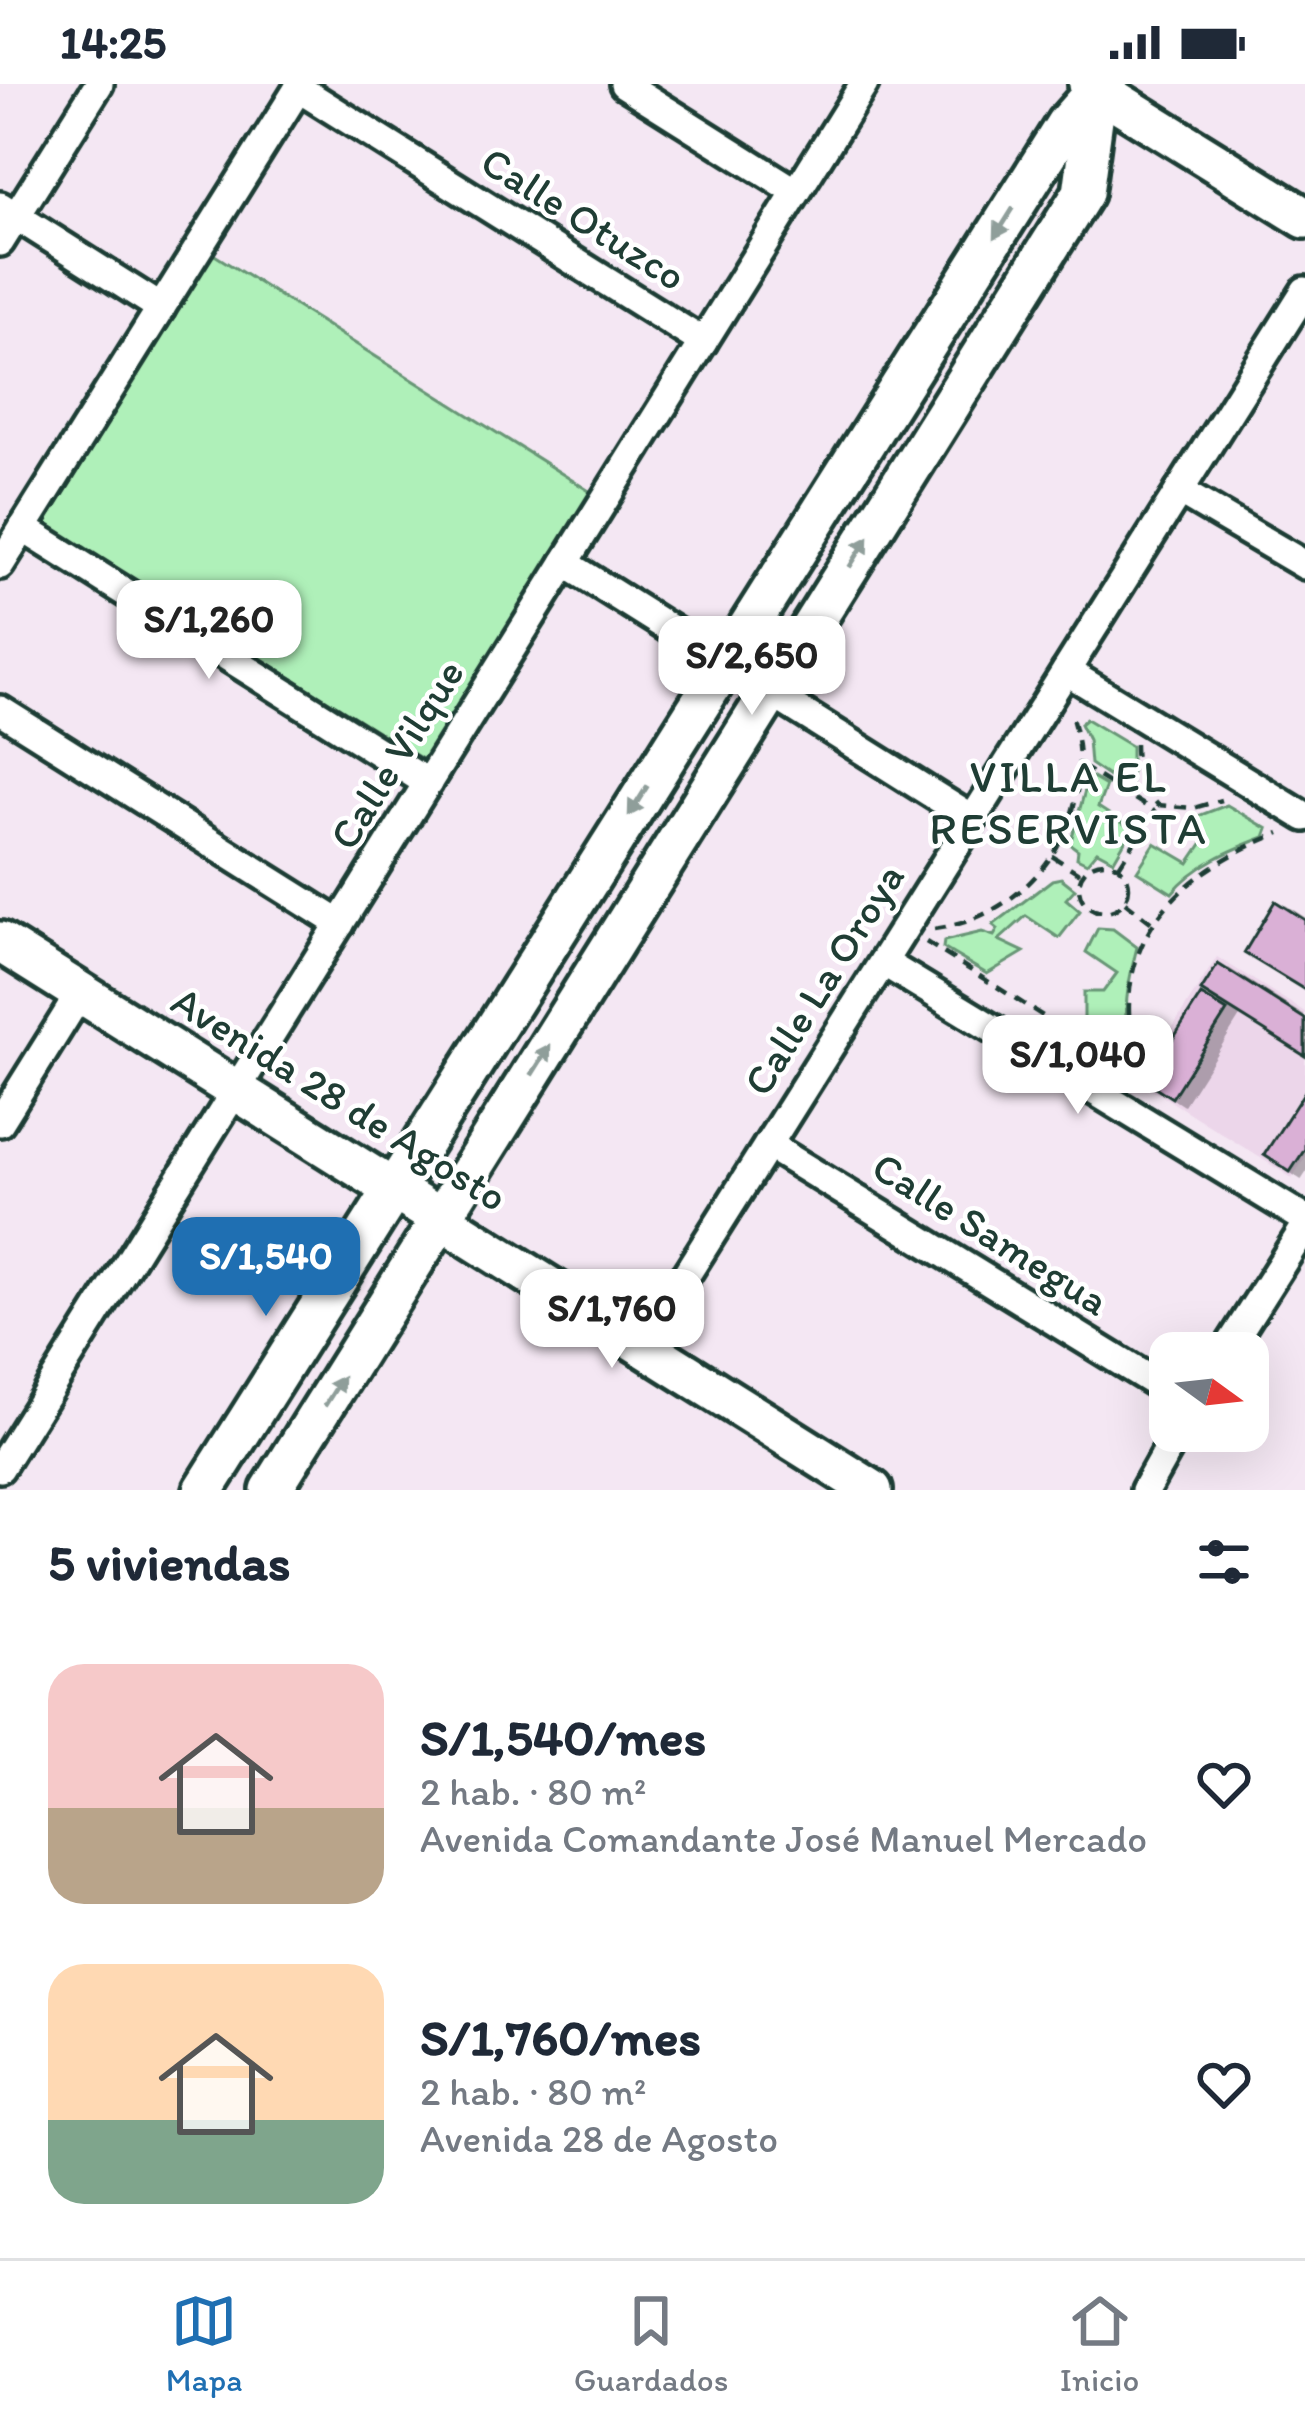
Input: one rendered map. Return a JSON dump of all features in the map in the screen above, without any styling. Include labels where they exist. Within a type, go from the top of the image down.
[{"type":"street","points":[[0,242],[8,212],[99,84]]},
{"type":"street","points":[[624,84],[796,192]]},
{"type":"street","name":"Calle Vilque","points":[[0,1468],[863,84]]},
{"type":"street","points":[[0,565],[299,86]]},
{"type":"street","name":"Calle Otuzco","points":[[299,86],[703,342]]},
{"type":"street","points":[[1095,86],[1305,218]]},
{"type":"street","points":[[204,1490],[1066,124],[1095,86]]},
{"type":"street","points":[[272,1490],[1083,193],[1095,86]]},
{"type":"street","points":[[8,212],[161,308]]},
{"type":"street","name":"Calle La Oroya","points":[[641,1345],[1305,291]]},
{"type":"street","points":[[1179,491],[1305,566]]},
{"type":"street","points":[[23,528],[428,782]]},
{"type":"street","points":[[565,563],[973,819]]},
{"type":"street","points":[[1066,671],[1295,824]]},
{"type":"street","points":[[0,710],[340,924]]},
{"type":"street","name":"Avenida 28 de Agosto","points":[[0,942],[872,1490]]},
{"type":"street","points":[[883,962],[1305,1223],[1238,1332]]},
{"type":"street","points":[[0,1122],[81,992]]},
{"type":"street","name":"Calle Samegua","points":[[768,1145],[1149,1379]]},
{"type":"street","points":[[1145,1490],[1166,1452]]},
{"type":"path","points":[[932,930],[980,919],[1010,902],[1052,856],[1077,799],[1081,766],[1070,710]]},
{"type":"path","points":[[1136,738],[1135,765],[1156,808]]},
{"type":"path","points":[[1081,766],[1156,808],[1194,808],[1232,797]]},
{"type":"path","points":[[1119,867],[1156,808]]},
{"type":"path","points":[[911,932],[1139,1077],[1129,1004],[1139,949],[1153,923],[1190,881],[1248,845],[1295,824]]},
{"type":"path","points":[[1052,856],[1082,875]]},
{"type":"path","points":[[1096,863],[1119,867],[1129,885],[1125,902],[1106,913],[1096,912],[1080,896],[1082,875],[1096,863]]},
{"type":"path","points":[[1125,902],[1153,923]]},
{"type":"shaded area","points":[[1217,957],[1305,1012],[1305,1158],[1292,1178],[1139,1081]]},
{"type":"green space","points":[[213,254],[594,494],[427,762],[45,524]]},
{"type":"green space","points":[[1086,719],[1131,746],[1131,792],[1090,764],[1088,740],[1080,724]]},
{"type":"green space","points":[[1089,776],[1106,786],[1098,807],[1132,829],[1114,860],[1097,851],[1087,863],[1077,858],[1078,850],[1070,844]]},
{"type":"green space","points":[[1227,805],[1268,829],[1265,837],[1203,866],[1172,893],[1137,871],[1155,843],[1189,863],[1208,835],[1189,823]]},
{"type":"green space","points":[[1061,878],[1075,889],[1066,899],[1080,911],[1059,938],[1026,916],[999,940],[1024,952],[987,974],[943,948],[944,941],[982,932],[994,936],[998,929],[993,925]]},
{"type":"green space","points":[[1098,928],[1113,929],[1137,947],[1127,1000],[1130,1053],[1125,1062],[1084,1032],[1084,992],[1103,992],[1117,973],[1086,952]]},
{"type":"building","points":[[1275,901],[1305,920],[1305,990],[1244,953]]},
{"type":"building","points":[[1218,964],[1305,1019],[1305,1056],[1201,991]]},
{"type":"building","points":[[1201,995],[1227,1011],[1172,1098],[1146,1081]]},
{"type":"building","points":[[1305,1091],[1305,1149],[1290,1172],[1264,1155]]},
{"type":"district","name":"VILLA EL RESERVISTA","points":[[1069,802]]}]
